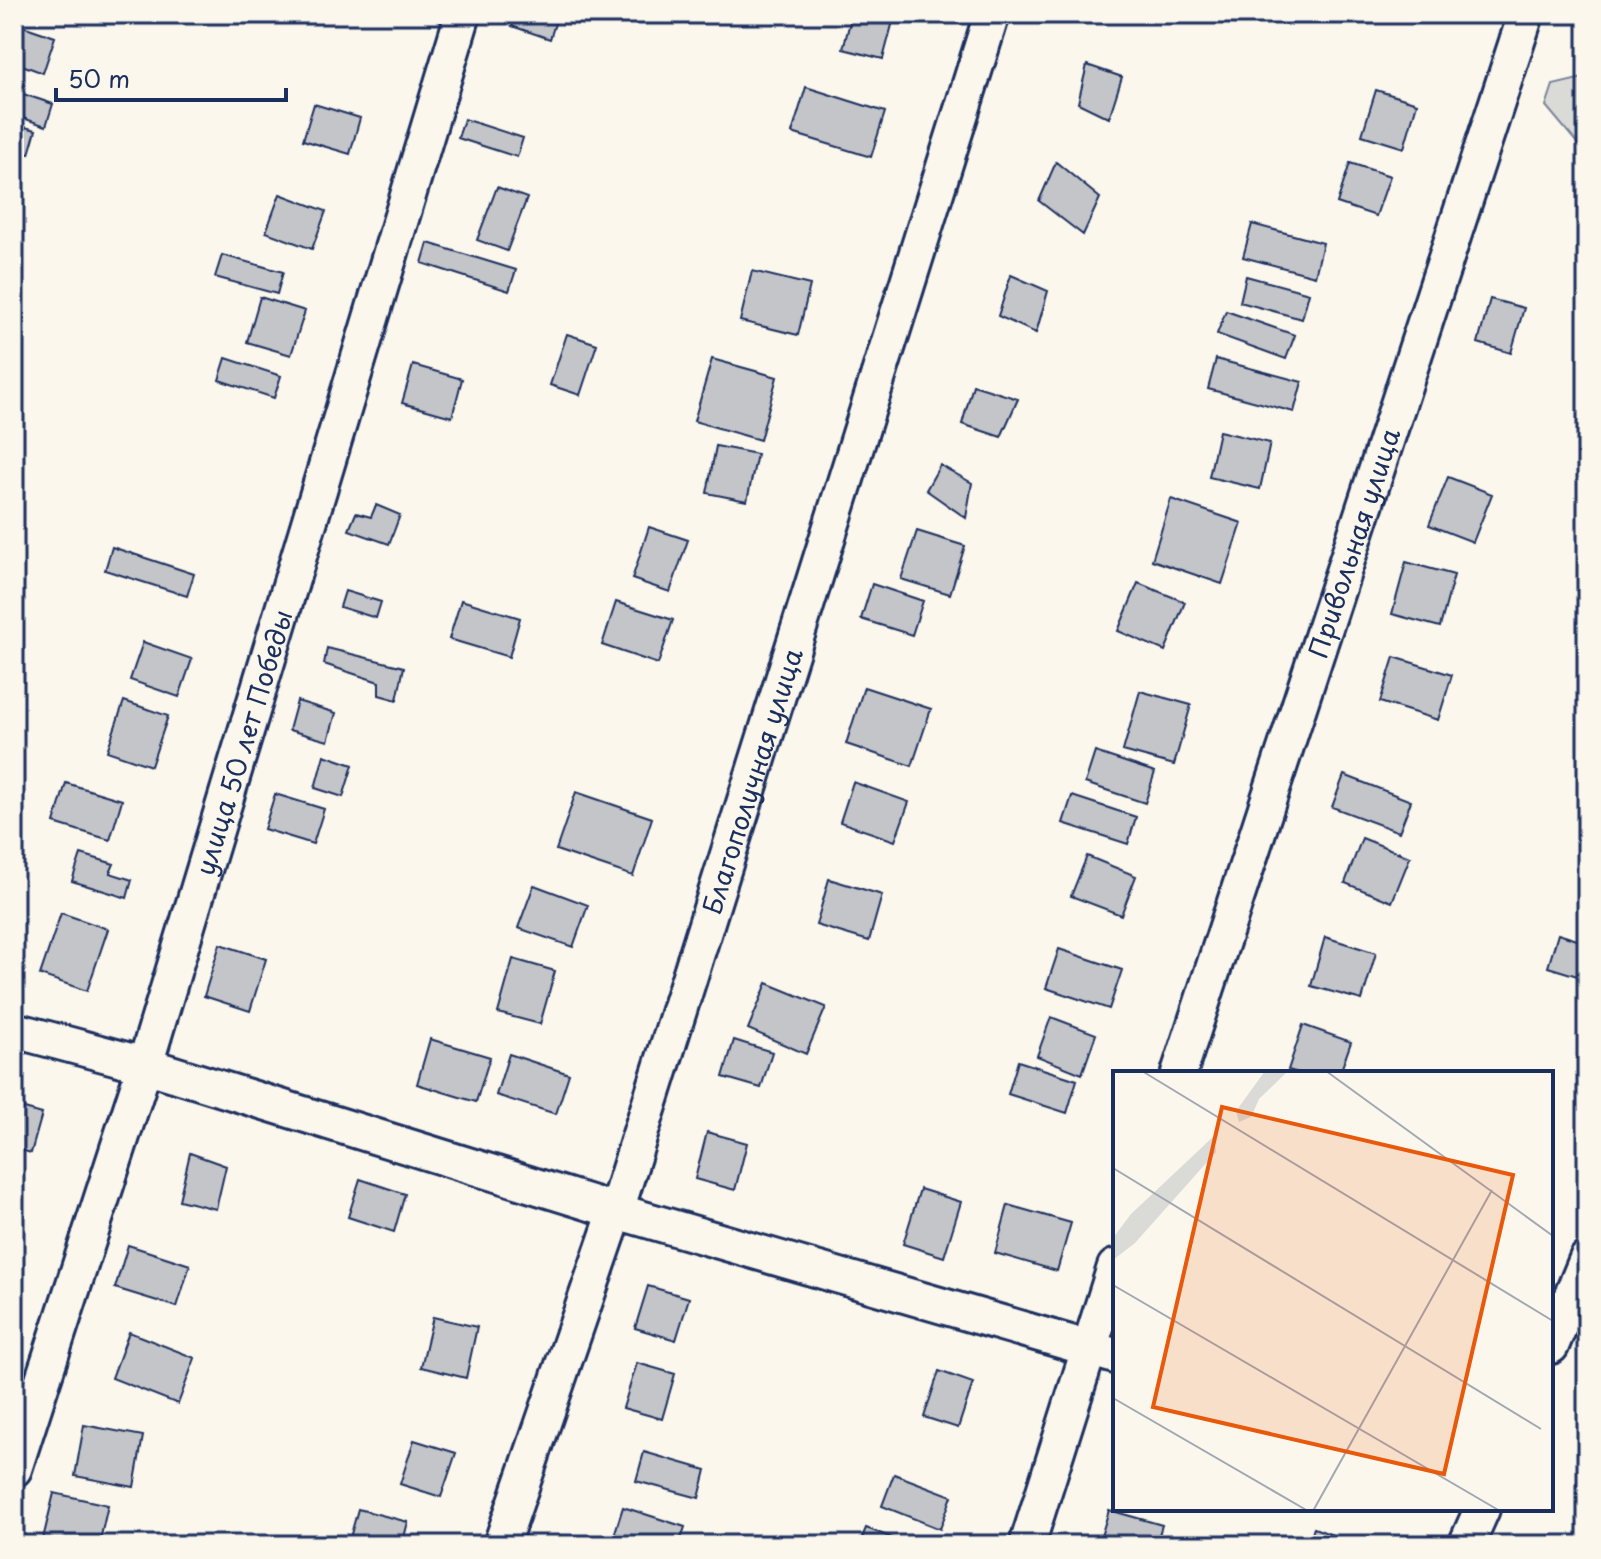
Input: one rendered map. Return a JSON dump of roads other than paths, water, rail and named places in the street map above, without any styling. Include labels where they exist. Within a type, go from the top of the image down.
[{"type":"street","name":"улица 50 лет Победы","points":[[14,1469],[145,1065],[463,14]]},
{"type":"street","name":"Благополучная улица","points":[[501,1545],[616,1211],[992,14]]},
{"type":"street","name":"Привольная улица","points":[[1180,1071],[1526,14]]},
{"type":"street","points":[[14,1030],[145,1065],[616,1211],[1102,1352]]},
{"type":"street","points":[[1553,1341],[1587,1259]]},
{"type":"street","points":[[1027,1545],[1102,1352],[1113,1280]]},
{"type":"street","points":[[1466,1545],[1481,1511]]}]
